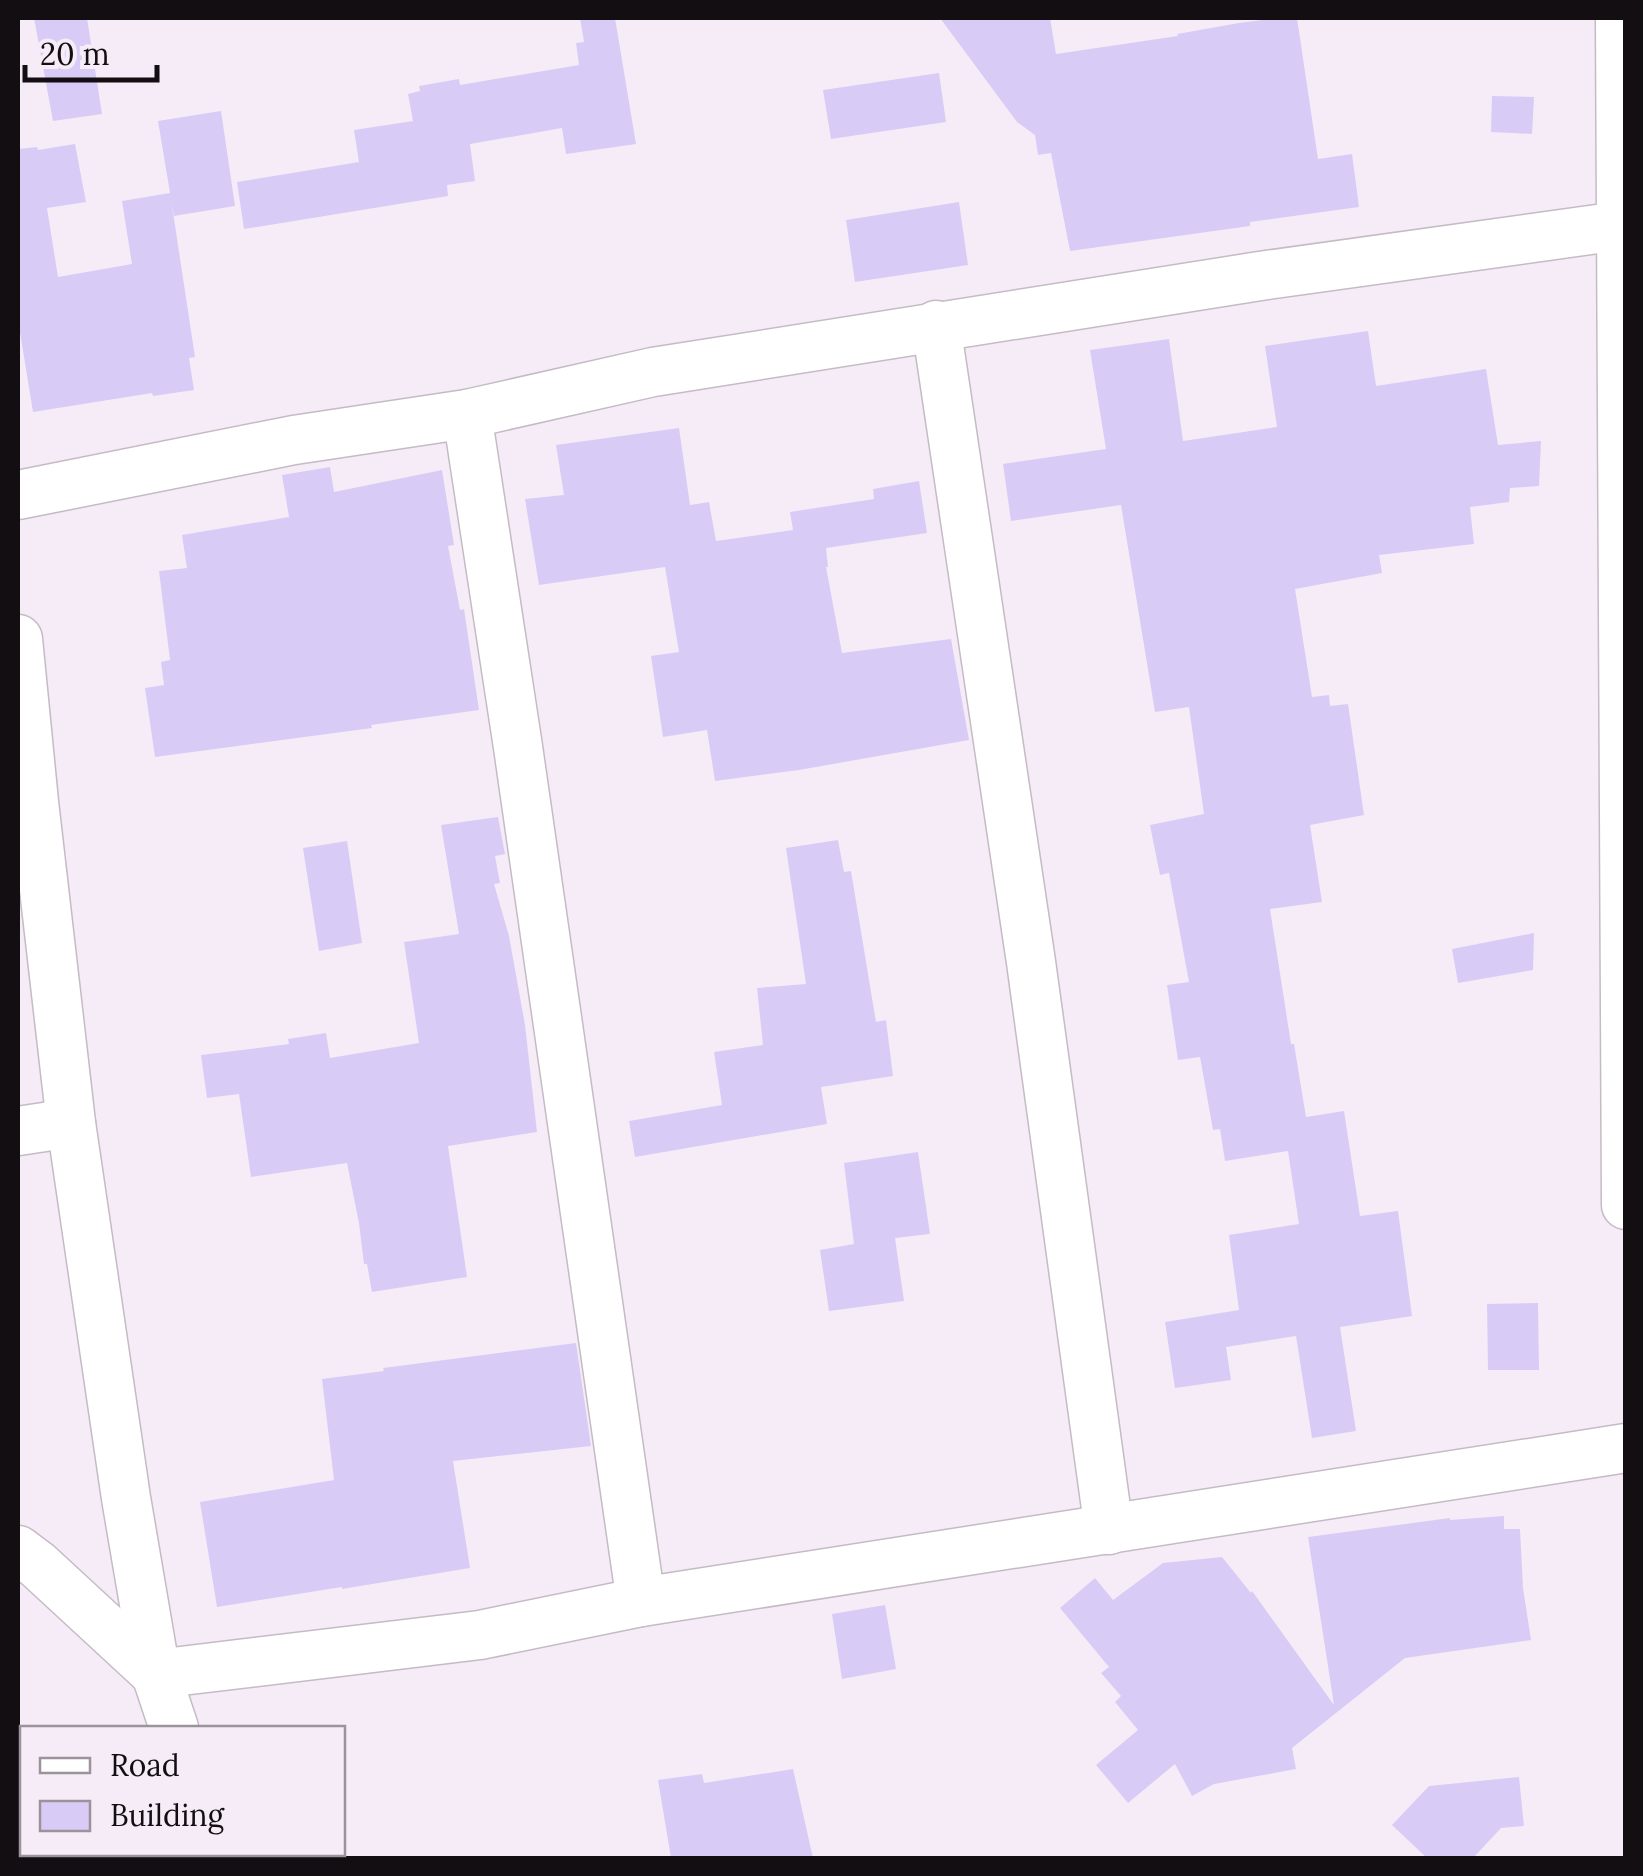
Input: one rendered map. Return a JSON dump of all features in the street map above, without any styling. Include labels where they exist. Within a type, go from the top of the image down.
[{"type":"street","points":[[1620,18],[1626,1206]]},
{"type":"street","points":[[18,495],[294,440],[467,414],[653,372],[1241,279],[1622,226]]},
{"type":"street","points":[[936,325],[1031,962],[1109,1530]]},
{"type":"street","points":[[467,414],[641,1602]]},
{"type":"street","points":[[18,639],[71,1123],[126,1498],[156,1674],[173,1726]]},
{"type":"street","points":[[18,1131],[71,1123]]},
{"type":"street","points":[[18,1550],[156,1674],[480,1636],[641,1602],[1626,1448]]},
{"type":"building","points":[[34,18],[87,18],[102,114],[53,121]]},
{"type":"building","points":[[580,18],[615,18],[636,144],[566,154],[562,128],[470,144],[475,181],[447,185],[448,196],[244,229],[237,182],[359,162],[354,130],[413,121],[408,94],[420,91],[419,86],[459,79],[460,85],[579,65],[576,43],[584,42]]},
{"type":"building","points":[[940,18],[1050,18],[1056,54],[1239,23],[1297,18],[1318,159],[1352,154],[1359,207],[1070,251],[1051,153],[1038,155],[1035,135],[1017,122]]},
{"type":"building","points":[[939,73],[946,122],[831,139],[823,90]]},
{"type":"building","points":[[1492,96],[1534,97],[1532,134],[1491,132]]},
{"type":"building","points":[[221,111],[235,206],[174,216],[171,199],[195,357],[189,358],[194,390],[33,412],[18,320],[18,149],[75,144],[86,202],[47,208],[58,277],[132,264],[122,201],[170,193],[158,121]]},
{"type":"building","points":[[959,202],[968,265],[855,282],[846,220]]},
{"type":"building","points":[[1368,331],[1376,386],[1486,369],[1498,445],[1541,441],[1539,486],[1510,488],[1509,502],[1470,507],[1474,544],[1379,555],[1382,573],[1295,589],[1312,697],[1329,695],[1330,706],[1348,704],[1364,815],[1310,825],[1322,902],[1270,909],[1291,1044],[1306,1117],[1344,1111],[1360,1216],[1398,1211],[1412,1316],[1340,1327],[1356,1431],[1312,1438],[1296,1336],[1226,1347],[1231,1380],[1175,1388],[1165,1322],[1239,1310],[1229,1235],[1299,1224],[1288,1151],[1225,1161],[1220,1129],[1213,1130],[1200,1057],[1178,1060],[1167,985],[1189,982],[1169,873],[1160,875],[1150,825],[1204,814],[1189,707],[1155,712],[1121,505],[1011,521],[1003,464],[1106,449],[1090,350],[1169,339],[1183,441],[1277,427],[1265,346]]},
{"type":"building","points":[[679,428],[690,505],[709,502],[716,541],[793,530],[790,512],[874,499],[873,489],[919,481],[927,533],[826,548],[842,653],[951,639],[969,740],[715,781],[707,730],[663,737],[651,656],[679,652],[665,567],[539,585],[525,499],[564,495],[556,445]]},
{"type":"building","points":[[330,467],[334,492],[442,470],[454,545],[448,546],[460,610],[464,609],[479,710],[155,757],[145,688],[164,685],[161,662],[170,660],[159,571],[187,568],[182,535],[289,517],[282,475]]},
{"type":"building","points":[[498,817],[505,854],[495,856],[500,883],[494,884],[509,936],[525,1025],[537,1132],[448,1146],[467,1277],[372,1292],[347,1163],[251,1177],[239,1094],[207,1098],[201,1055],[289,1044],[288,1039],[326,1033],[330,1058],[419,1043],[404,942],[459,934],[441,825]]},
{"type":"building","points":[[838,840],[844,872],[851,871],[876,1022],[886,1020],[893,1076],[821,1087],[827,1124],[635,1157],[629,1121],[722,1105],[714,1052],[763,1045],[757,988],[806,984],[786,848]]},
{"type":"building","points":[[347,841],[362,943],[319,951],[303,848]]},
{"type":"building","points":[[1534,933],[1533,970],[1458,983],[1452,949]]},
{"type":"building","points":[[918,1152],[930,1234],[895,1238],[904,1301],[829,1311],[820,1250],[854,1244],[844,1163]]},
{"type":"building","points":[[1538,1303],[1539,1370],[1488,1370],[1487,1304]]},
{"type":"building","points":[[576,1343],[591,1446],[453,1461],[470,1568],[217,1607],[200,1502],[334,1480],[322,1379]]},
{"type":"building","points":[[1504,1516],[1504,1529],[1520,1529],[1531,1640],[1405,1658],[1292,1748],[1296,1769],[1214,1784],[1192,1796],[1175,1764],[1128,1803],[1096,1765],[1138,1730],[1115,1702],[1121,1696],[1101,1673],[1109,1667],[1060,1608],[1095,1578],[1113,1600],[1163,1563],[1222,1557],[1252,1591],[1334,1705],[1308,1537],[1450,1518]]},
{"type":"building","points":[[885,1605],[896,1669],[842,1679],[832,1614]]},
{"type":"building","points":[[793,1769],[813,1858],[671,1858],[658,1780],[702,1774],[704,1783]]},
{"type":"building","points":[[1519,1777],[1524,1826],[1501,1828],[1473,1858],[1427,1858],[1392,1825],[1429,1786]]}]
